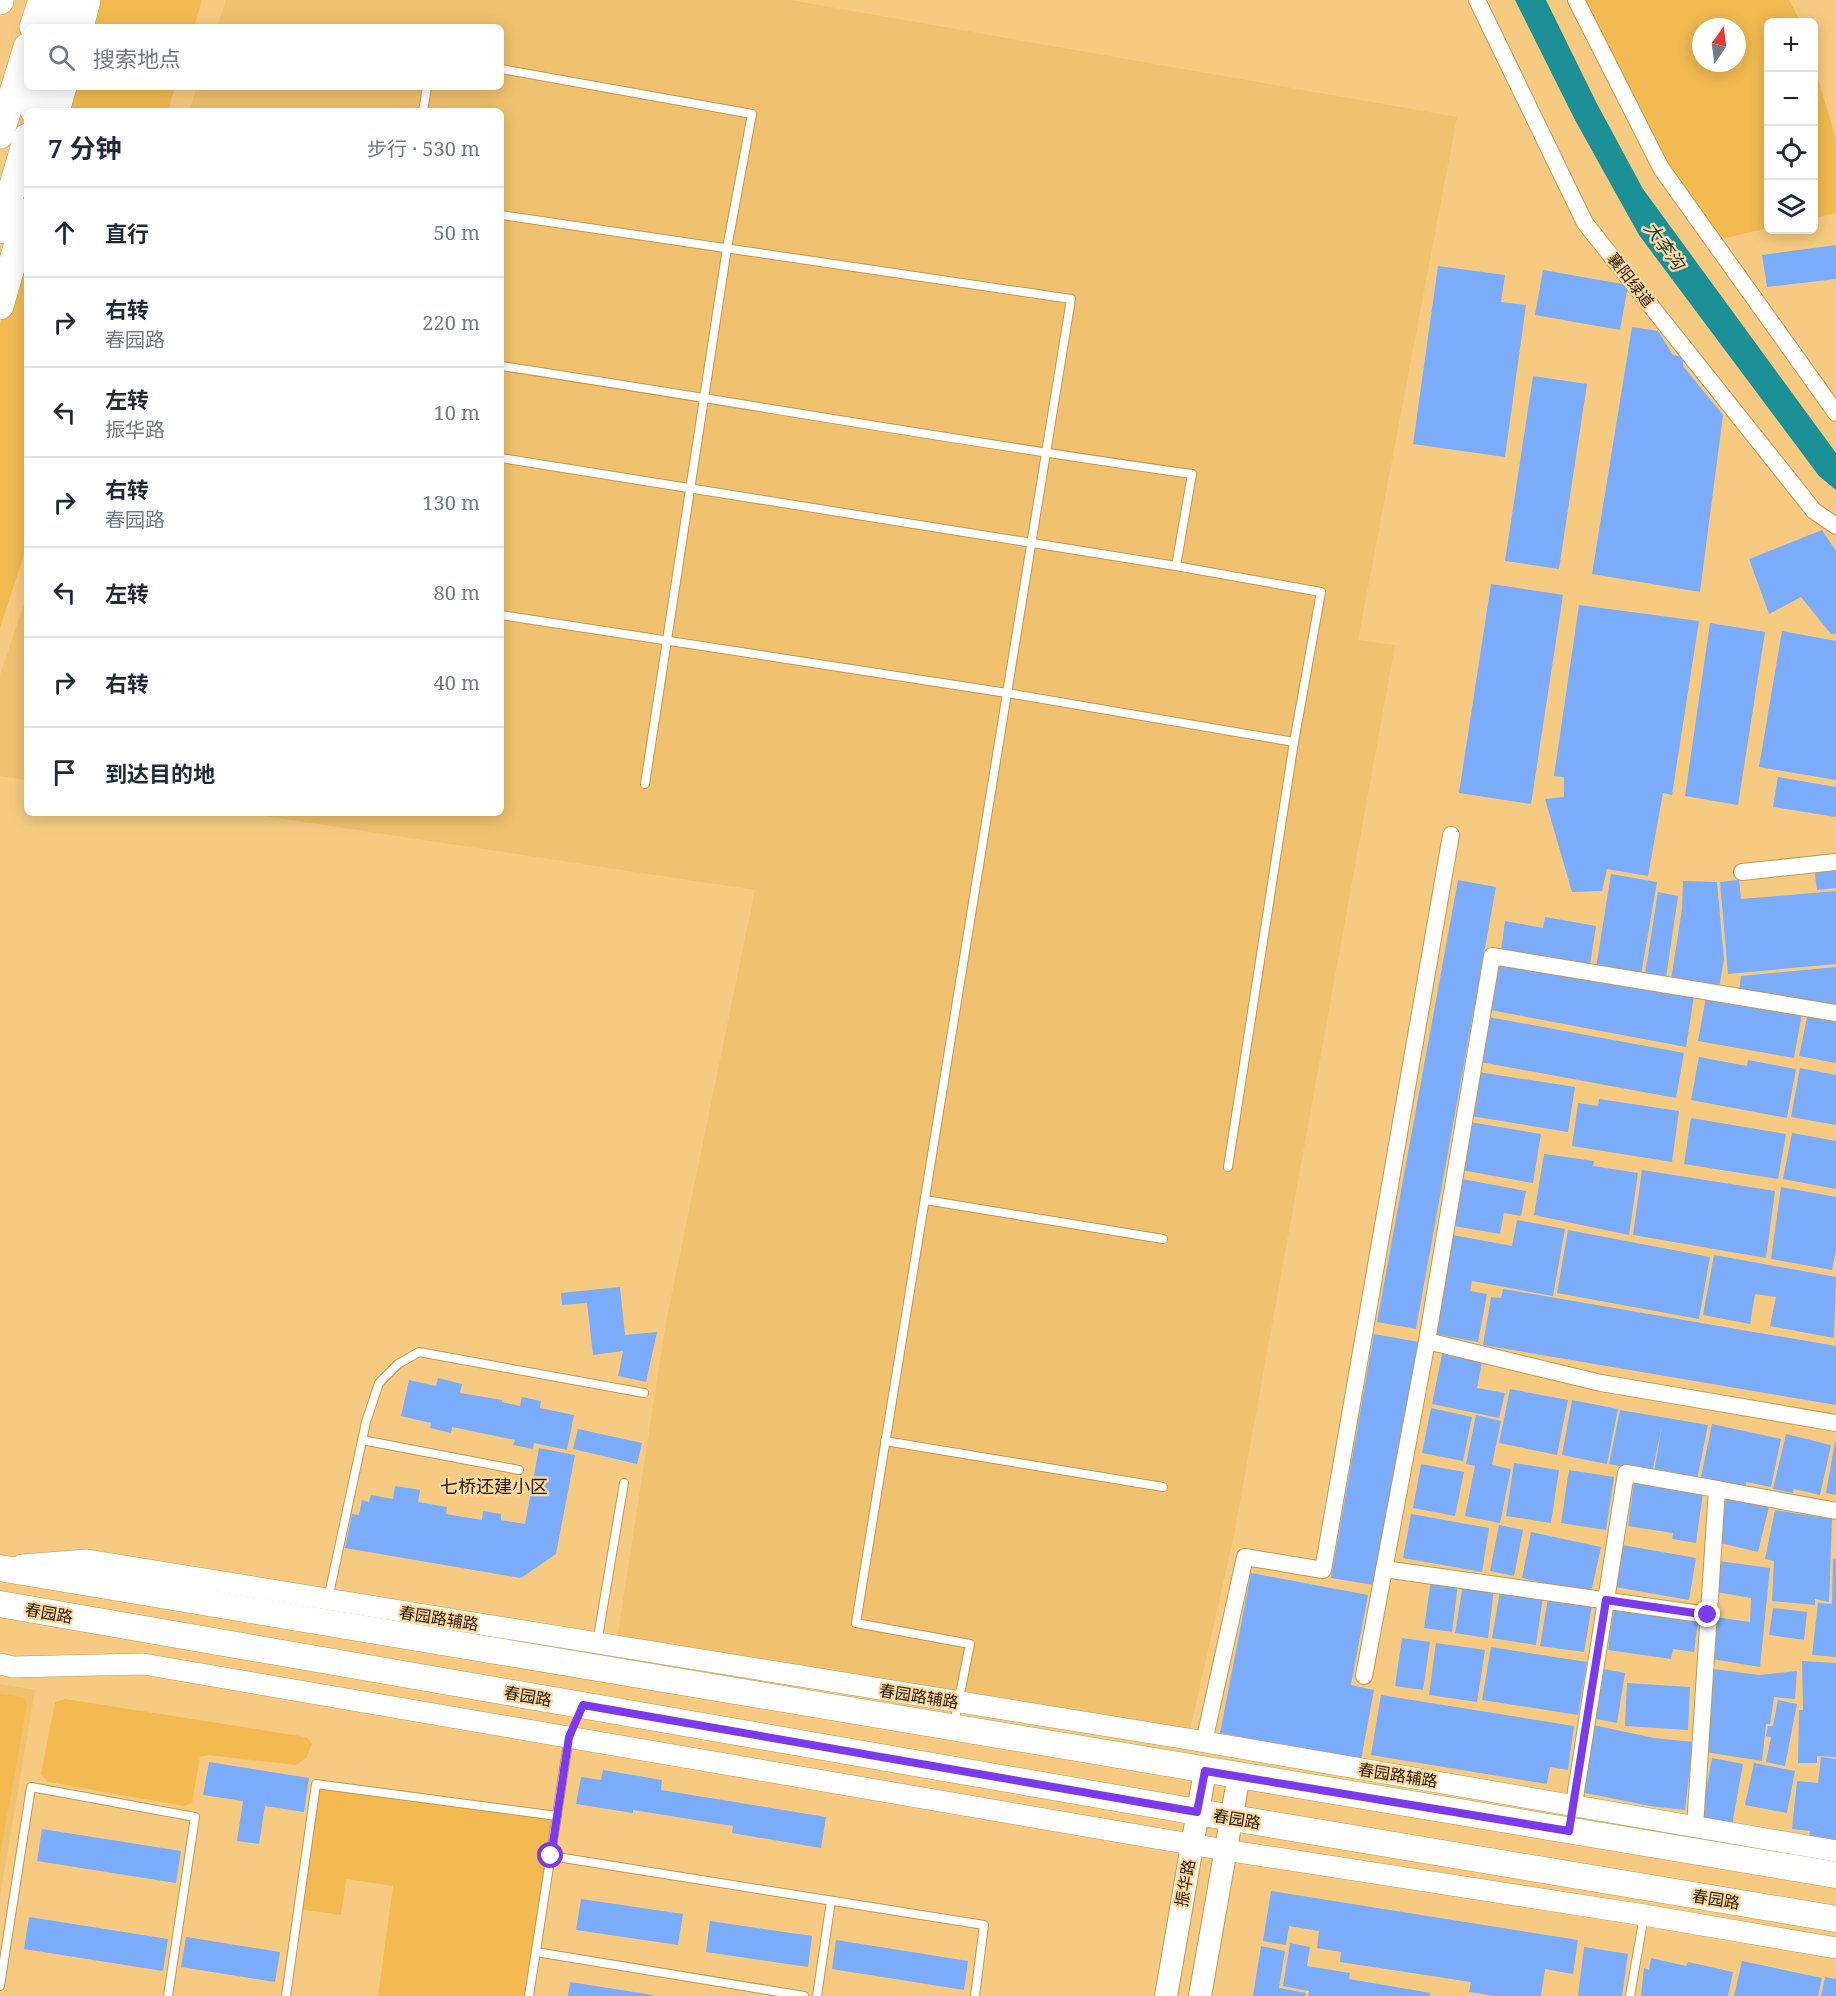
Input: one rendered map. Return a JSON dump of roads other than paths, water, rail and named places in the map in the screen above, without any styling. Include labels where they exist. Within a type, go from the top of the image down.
[{"type":"highway","points":[[34,24],[42,0]]},
{"type":"highway","points":[[59,24],[66,0]]},
{"type":"highway","points":[[81,24],[87,0]]},
{"type":"highway","points":[[0,135],[24,57]]},
{"type":"highway","points":[[35,108],[40,90]]},
{"type":"highway","points":[[57,108],[62,90]]},
{"type":"highway","points":[[0,230],[24,147]]},
{"type":"highway","points":[[0,306],[24,222]]},
{"type":"main road","points":[[0,1567],[325,1611],[595,1655],[953,1727],[1569,1831],[1694,1839],[1836,1875]]},
{"type":"main road","name":"春园路","points":[[0,1604],[1231,1818],[1836,1919]]},
{"type":"main road","name":"振华路","points":[[1166,1996],[1205,1771]]},
{"type":"main road","name":"振华路","points":[[1200,1996],[1239,1775]]},
{"type":"street","name":"襄阳绿道","points":[[1477,0],[1585,223],[1814,511],[1836,526]]},
{"type":"street","points":[[1576,0],[1660,168],[1836,413]]},
{"type":"street","points":[[1205,1771],[1204,1742],[1245,1557],[1323,1570],[1450,835]]},
{"type":"street","points":[[1742,872],[1836,862]]},
{"type":"street","points":[[1364,1676],[1427,1341],[1492,956],[1836,1013]]},
{"type":"street","points":[[1427,1341],[1601,1383],[1836,1423]]},
{"type":"street","points":[[1569,1831],[1626,1473],[1836,1511]]},
{"type":"street","points":[[1694,1839],[1717,1489]]},
{"type":"street","points":[[1384,1569],[1708,1615]]},
{"type":"street","name":"春园路辅路","points":[[595,1655],[958,1702],[1204,1742],[1574,1804],[1694,1839],[1836,1851]]},
{"type":"street","points":[[0,1665],[13,1667],[143,1664],[1192,1845],[1836,1948]]},
{"type":"street","points":[[569,1737],[583,1705]]},
{"type":"street","points":[[1348,1767],[1354,1795]]},
{"type":"street","points":[[961,1805],[968,1772]]},
{"type":"street","points":[[1644,1916],[1649,1887]]},
{"type":"lane","points":[[504,70],[752,114],[727,248],[645,784]]},
{"type":"lane","points":[[424,108],[426,90]]},
{"type":"lane","points":[[504,215],[1071,299],[856,1623],[970,1644],[953,1727]]},
{"type":"lane","points":[[504,366],[705,397],[1046,454],[1192,474],[1176,566]]},
{"type":"lane","points":[[504,458],[1176,566],[1321,592],[1294,742],[1228,1167]]},
{"type":"lane","points":[[504,615],[1007,693],[1294,742]]},
{"type":"lane","points":[[925,1200],[1163,1239]]},
{"type":"lane","points":[[325,1611],[366,1422],[379,1383],[398,1364],[419,1352],[644,1393]]},
{"type":"lane","points":[[362,1440],[519,1470]]},
{"type":"lane","points":[[885,1441],[1164,1487]]},
{"type":"lane","points":[[595,1655],[624,1483]]},
{"type":"lane","points":[[530,1996],[569,1737]]},
{"type":"lane","points":[[286,1996],[316,1784],[557,1816]]},
{"type":"lane","points":[[0,1986],[31,1787],[195,1817],[168,1996]]},
{"type":"lane","points":[[551,1856],[984,1925],[975,1996]]},
{"type":"lane","points":[[817,1996],[831,1901]]},
{"type":"lane","points":[[1630,1996],[1644,1916]]},
{"type":"lane","points":[[536,1952],[804,1996]]},
{"type":"water","name":"大李沟","points":[[1515,0],[1546,0],[1596,102],[1643,189],[1836,453],[1836,490],[1819,476],[1639,235],[1575,120]]},
{"type":"district","name":"七桥还建小区","points":[[494,1487]]}]
